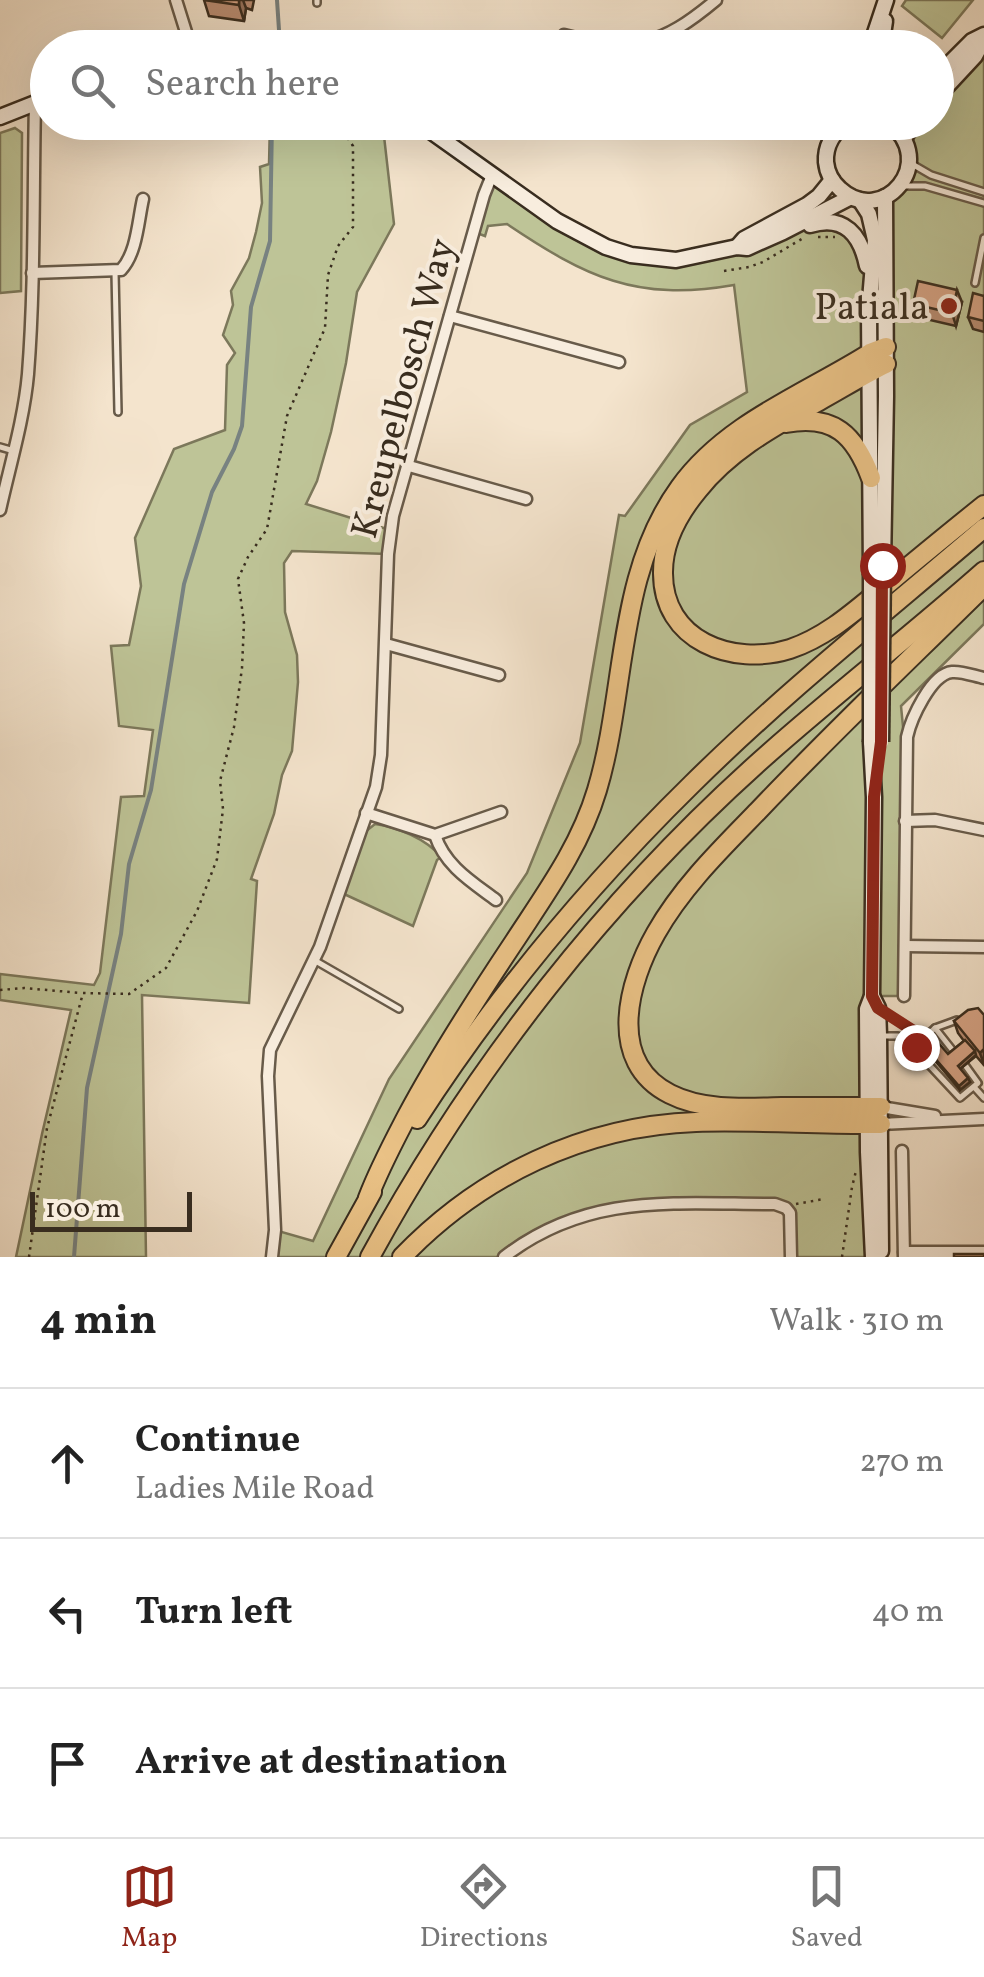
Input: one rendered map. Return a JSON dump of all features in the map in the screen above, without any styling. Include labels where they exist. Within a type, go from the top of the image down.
[{"type":"highway","points":[[878,359],[743,446],[712,474],[682,513],[672,533],[663,572],[665,592],[681,626],[714,649],[756,654],[790,649],[846,618],[984,505]]},
{"type":"highway","points":[[368,1198],[422,1087],[579,837],[606,758],[641,563],[668,505],[695,468],[726,438],[878,359]]},
{"type":"highway","points":[[777,425],[810,420],[837,428],[858,450],[871,478]]},
{"type":"highway","points":[[336,1257],[368,1198],[458,1058],[543,946],[607,872],[693,782],[984,528]]},
{"type":"highway","points":[[370,1257],[430,1152],[490,1064],[563,968],[637,882],[769,753],[984,571]]},
{"type":"highway","points":[[874,1116],[723,1106],[686,1101],[667,1093],[642,1071],[634,1056],[628,1035],[631,996],[656,934],[703,869],[784,782],[984,586]]},
{"type":"highway","points":[[402,1257],[437,1223],[490,1185],[550,1153],[609,1134],[693,1122],[874,1116]]},
{"type":"main road","points":[[876,30],[886,0],[883,30]]},
{"type":"main road","points":[[954,60],[972,42],[984,37]]},
{"type":"main road","points":[[954,79],[976,56],[984,37]]},
{"type":"main road","points":[[0,117],[30,105]]},
{"type":"main road","points":[[443,140],[583,236],[631,255],[676,260],[747,248],[856,198],[886,197],[904,180],[910,163],[905,140]]},
{"type":"main road","points":[[831,140],[826,164],[832,180],[869,214],[875,240],[869,312],[878,359],[874,797],[875,1002],[880,1036],[874,1116],[873,1257]]},
{"type":"main road","points":[[736,247],[744,238],[812,202],[832,180]]},
{"type":"main road","points":[[877,569],[871,478],[886,197]]},
{"type":"main road","points":[[783,232],[828,221],[852,232],[863,248],[872,287]]},
{"type":"main road","points":[[875,1002],[868,1009],[881,1257]]},
{"type":"street","points":[[176,0],[186,30]]},
{"type":"street","points":[[677,30],[716,0]]},
{"type":"street","points":[[0,510],[28,376],[39,140]]},
{"type":"street","name":"Kreupelbosch Way","points":[[272,1257],[275,1230],[268,1062],[278,1032],[314,960],[376,787],[390,530],[492,175]]},
{"type":"street","points":[[32,273],[115,272],[126,267],[143,198]]},
{"type":"street","points":[[450,316],[619,362]]},
{"type":"street","points":[[408,466],[526,499]]},
{"type":"street","points":[[386,644],[499,676]]},
{"type":"street","points":[[904,996],[905,747],[914,718],[937,679],[954,672],[984,678]]},
{"type":"street","points":[[366,813],[435,836],[501,812]]},
{"type":"street","points":[[905,821],[935,820],[984,830]]},
{"type":"street","points":[[435,836],[450,863],[496,900]]},
{"type":"street","points":[[905,946],[984,947]]},
{"type":"street","points":[[874,1116],[984,1118]]},
{"type":"street","points":[[902,1151],[904,1255],[984,1252]]},
{"type":"street","points":[[504,1257],[554,1226],[591,1212],[689,1204],[783,1207],[791,1220],[791,1257]]},
{"type":"lane","points":[[910,163],[932,176],[984,192]]},
{"type":"lane","points":[[899,186],[925,186],[984,203]]},
{"type":"lane","points":[[975,283],[984,238]]},
{"type":"lane","points":[[115,272],[118,412]]},
{"type":"lane","points":[[0,448],[14,451]]},
{"type":"lane","points":[[314,960],[400,1009]]},
{"type":"lane","points":[[875,1002],[921,1039]]},
{"type":"lane","points":[[962,1019],[934,1028],[916,1044],[917,1051],[958,1097],[978,1083],[965,1065]]},
{"type":"lane","points":[[934,1028],[954,1052]]},
{"type":"lane","points":[[880,1036],[921,1039]]},
{"type":"lane","points":[[974,1087],[984,1098]]},
{"type":"path","points":[[0,990],[129,994],[166,968],[197,912],[218,859],[223,809],[220,781],[234,727],[242,668],[244,622],[238,579],[248,556],[267,530],[287,416],[324,328],[328,275],[338,246],[352,226],[353,146],[349,140]]},
{"type":"path","points":[[724,270],[749,268],[806,237],[843,237]]},
{"type":"path","points":[[29,1257],[46,1128],[83,993]]},
{"type":"path","points":[[842,1257],[858,1164]]},
{"type":"path","points":[[783,1207],[824,1199]]},
{"type":"green space","points":[[906,0],[973,0],[949,30],[932,30],[902,6]]},
{"type":"green space","points":[[984,39],[984,624],[901,706],[905,747],[904,996],[874,996],[881,1257],[791,1257],[786,1208],[672,1204],[591,1212],[504,1257],[272,1257],[275,1230],[313,1241],[389,1079],[527,873],[580,743],[619,515],[625,516],[690,425],[747,392],[734,285],[668,290],[640,287],[588,271],[507,224],[488,226],[485,236],[474,232],[492,175],[557,221],[653,259],[821,221],[852,232],[871,287],[875,790],[881,742],[885,197],[899,186],[911,140],[954,140],[954,77]]},
{"type":"green space","points":[[15,128],[22,133],[21,291],[0,293],[0,133]]},
{"type":"green space","points":[[270,140],[384,140],[394,224],[357,292],[331,432],[306,504],[390,530],[388,554],[292,551],[284,563],[285,612],[297,655],[298,682],[292,751],[251,879],[257,881],[249,1003],[142,995],[146,1257],[16,1257],[71,1010],[0,1000],[0,974],[94,985],[100,973],[121,797],[144,796],[153,730],[119,726],[111,646],[129,645],[141,586],[135,538],[174,449],[225,430],[227,365],[235,353],[223,335],[233,305],[231,291],[249,258],[256,232],[262,203],[260,167],[269,164]]},
{"type":"green space","points":[[375,824],[411,835],[441,857],[413,926],[344,894],[365,832]]},
{"type":"building","points":[[204,0],[239,0],[239,5]]},
{"type":"building","points":[[918,281],[957,290],[952,313],[913,304]]},
{"type":"building","points":[[973,293],[984,296],[984,321],[968,317]]},
{"type":"building","points":[[978,1008],[984,1015],[984,1049],[980,1053],[954,1021],[968,1010]]},
{"type":"building","points":[[930,1033],[948,1054],[965,1040],[975,1051],[958,1066],[968,1078],[959,1086],[920,1041]]},
{"type":"building","points":[[984,1254],[984,1257],[954,1257]]},
{"type":"waterway","points":[[277,0],[279,30]]},
{"type":"waterway","points":[[74,1257],[87,1088],[121,934],[129,864],[151,790],[184,584],[212,492],[242,426],[251,307],[270,241],[272,140]]},
{"type":"place","name":"Patiala","points":[[949,306]]},
{"type":"route","points":[[882,565],[881,742],[874,797],[872,996],[878,1008],[923,1037],[916,1047]]}]
